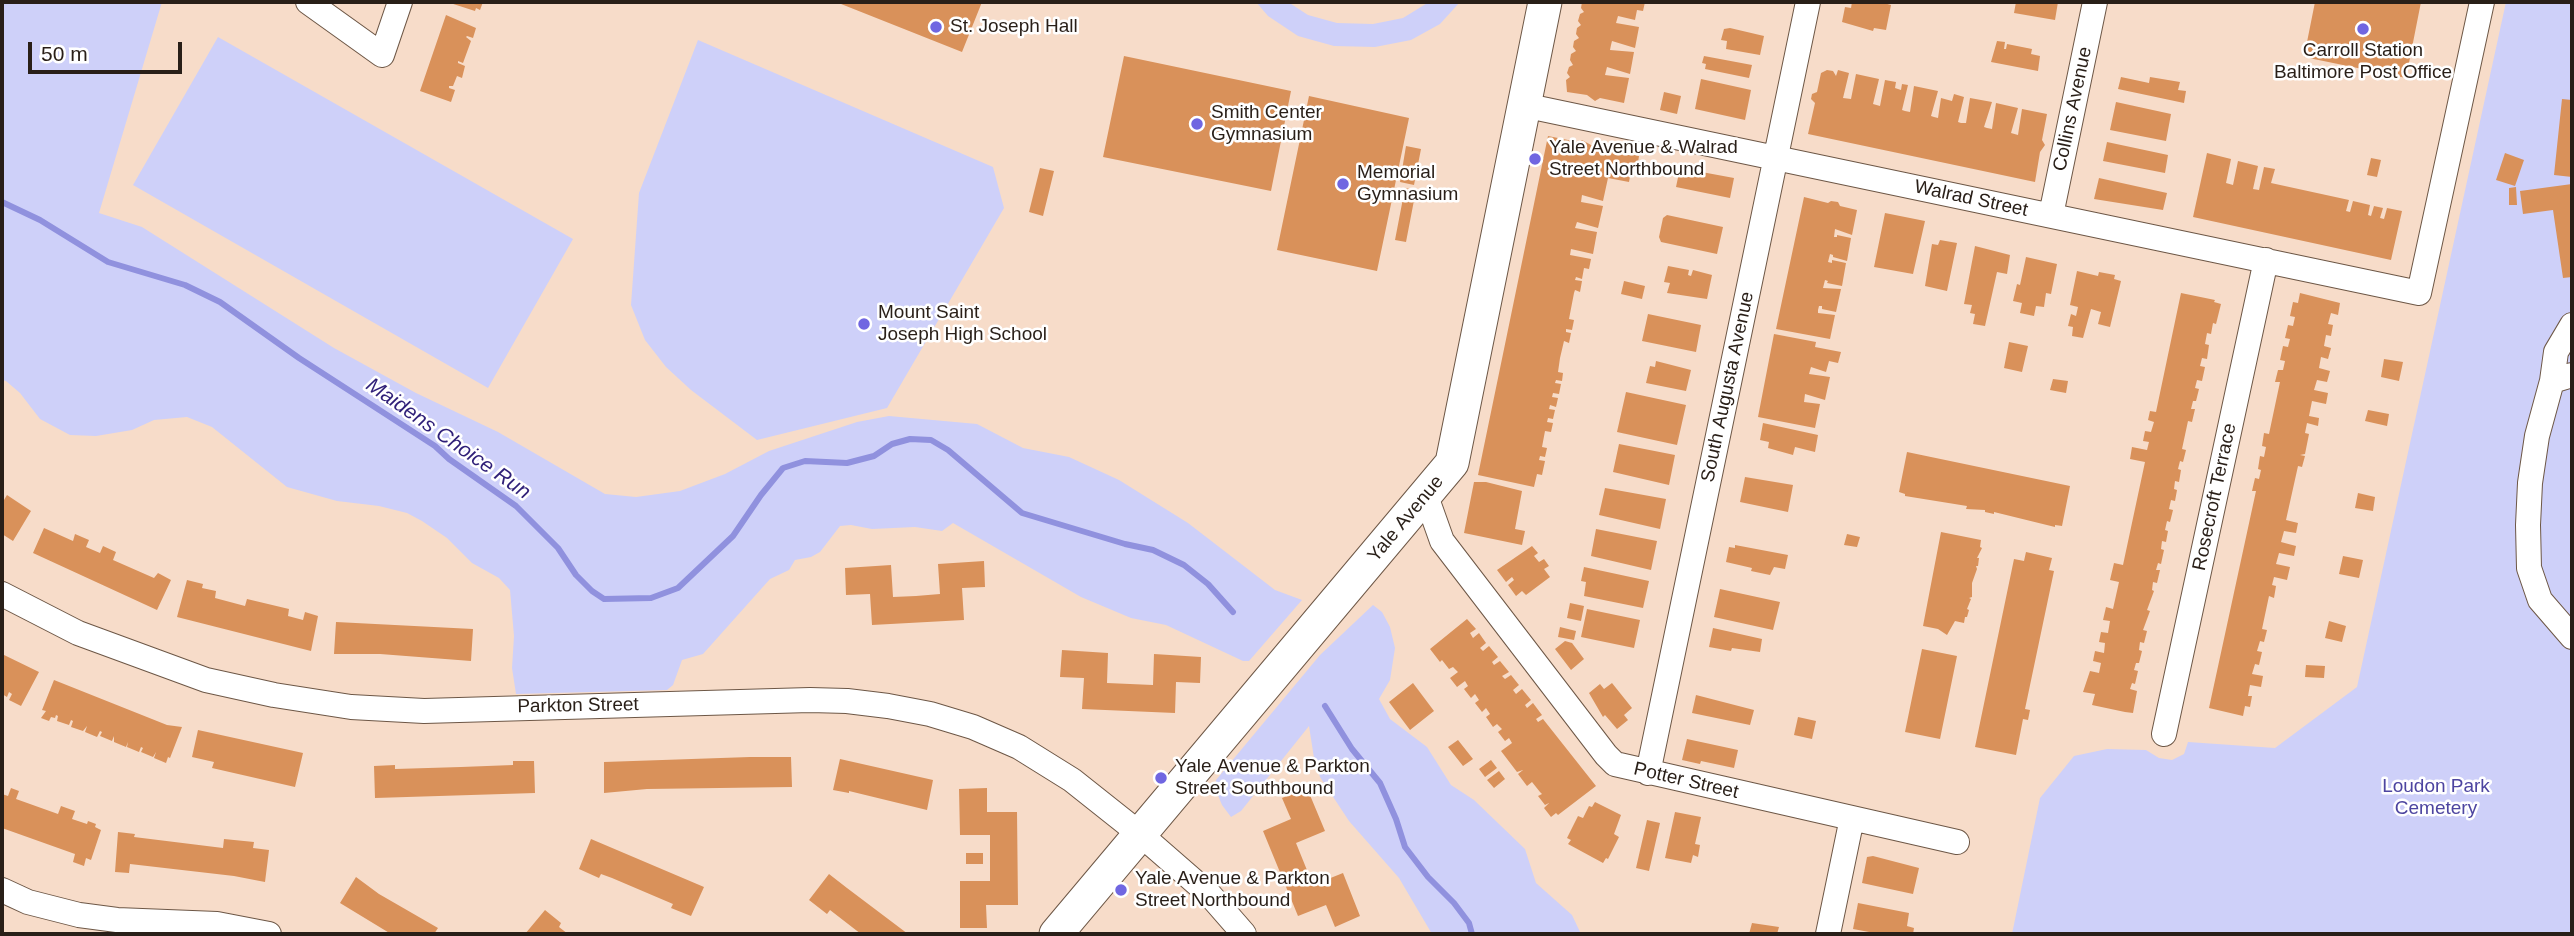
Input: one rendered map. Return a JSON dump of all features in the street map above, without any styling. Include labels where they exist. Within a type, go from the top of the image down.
[{"type":"street","points":[[308,2],[382,55],[400,2]]},
{"type":"street","name":"Yale Avenue","points":[[1056,934],[1452,463],[1545,2]]},
{"type":"street","name":"South Augusta Avenue","points":[[1648,773],[1808,2]]},
{"type":"street","name":"Collins Avenue","points":[[2051,215],[2095,2]]},
{"type":"street","name":"Walrad Street","points":[[1523,105],[2419,293],[2483,2]]},
{"type":"street","name":"Rosecroft Terrace","points":[[2164,734],[2266,260]]},
{"type":"street","points":[[2572,325],[2556,352],[2562,378],[2536,436],[2528,525],[2529,568],[2540,600],[2572,636]]},
{"type":"street","name":"Potter Street","points":[[1426,496],[1442,541],[1615,764],[1957,842]]},
{"type":"street","name":"Parkton Street","points":[[2,594],[78,633],[206,680],[274,695],[351,707],[424,711],[810,701],[888,706],[930,714],[973,727],[1019,747],[1072,780],[1210,895],[1244,934]]},
{"type":"street","points":[[1828,934],[1852,818]]},
{"type":"street","points":[[2,890],[41,905],[117,927],[218,924],[270,934]]},
{"type":"green space","points":[[2,2],[162,2],[99,213],[142,227],[334,348],[416,393],[498,432],[605,494],[636,497],[680,491],[725,474],[769,451],[857,422],[889,416],[977,424],[1023,448],[1069,457],[1119,480],[1188,523],[1275,590],[1302,600],[1249,661],[1243,661],[1166,625],[1131,618],[1081,597],[953,523],[942,531],[915,527],[872,529],[840,526],[820,552],[795,560],[789,570],[770,579],[703,654],[682,660],[673,685],[667,690],[516,694],[512,668],[514,636],[510,590],[499,578],[472,563],[447,538],[422,521],[407,513],[379,506],[337,501],[287,487],[212,427],[187,417],[154,420],[132,430],[96,436],[70,435],[40,419],[20,393],[2,380]]},
{"type":"green space","points":[[1256,2],[1288,2],[1308,15],[1337,23],[1373,24],[1403,18],[1429,2],[1460,2],[1440,24],[1411,40],[1375,47],[1334,46],[1298,36],[1268,16]]},
{"type":"green space","name":"Loudon Park Cemetery","points":[[2506,2],[2572,2],[2572,934],[2012,934],[2040,798],[2074,756],[2107,749],[2146,750],[2159,758],[2172,760],[2184,754],[2188,742],[2275,748],[2357,687]]},
{"type":"green space","points":[[218,37],[573,239],[488,388],[133,185]]},
{"type":"green space","points":[[698,40],[993,167],[1004,208],[887,408],[757,440],[691,390],[666,367],[645,340],[631,305],[639,193]]},
{"type":"green space","points":[[1373,605],[1382,612],[1390,627],[1395,648],[1390,680],[1379,699],[1390,719],[1427,747],[1451,785],[1474,800],[1525,849],[1536,883],[1572,915],[1581,934],[1432,934],[1399,878],[1349,821],[1320,777],[1309,726],[1241,811],[1231,817],[1222,805],[1215,788],[1216,780],[1320,655]]},
{"type":"building","points":[[447,2],[483,2],[480,10],[476,8],[475,11]]},
{"type":"building","name":"St. Joseph Hall","points":[[836,2],[982,2],[962,52]]},
{"type":"building","points":[[1582,2],[1645,2],[1643,11],[1637,10],[1635,20],[1618,16],[1616,23],[1639,27],[1635,48],[1612,41],[1611,45],[1610,50],[1634,52],[1630,74],[1607,67],[1605,75],[1629,78],[1624,103],[1600,98],[1595,101],[1587,95],[1567,92],[1566,80],[1570,77],[1567,73],[1573,65],[1571,54],[1576,51],[1573,47],[1574,41],[1579,38],[1576,34],[1581,25],[1578,21],[1580,14],[1584,12],[1581,8]]},
{"type":"building","points":[[1852,2],[1880,2],[1891,5],[1886,30],[1874,28],[1873,31],[1842,22],[1845,7],[1851,8]]},
{"type":"building","points":[[2016,2],[2058,2],[2055,20],[2014,13]]},
{"type":"building","name":"Carroll Station Baltimore Post Office","points":[[2315,2],[2421,2],[2406,78],[2304,57]]},
{"type":"building","points":[[446,15],[476,28],[473,38],[466,37],[471,41],[463,63],[458,61],[465,66],[462,78],[457,76],[453,86],[449,86],[455,90],[451,102],[420,91]]},
{"type":"building","points":[[1724,29],[1764,36],[1760,55],[1726,49],[1727,41],[1721,40]]},
{"type":"building","points":[[1997,41],[2005,42],[2004,49],[2007,44],[2032,49],[2031,54],[2040,56],[2038,71],[1991,62]]},
{"type":"building","name":"Smith Center Gymnasium","points":[[1124,56],[1291,91],[1271,191],[1103,157]]},
{"type":"building","points":[[1704,56],[1752,65],[1749,78],[1705,69],[1706,64],[1702,63]]},
{"type":"building","points":[[1838,70],[1849,73],[1843,98],[1851,99],[1856,74],[1879,79],[1873,104],[1880,106],[1885,80],[1896,82],[1895,88],[1901,90],[1902,84],[1908,85],[1902,110],[1910,112],[1914,86],[1938,91],[1931,116],[1938,118],[1941,98],[1952,101],[1954,94],[1964,97],[1958,122],[1961,123],[1966,123],[1970,98],[1992,102],[1984,127],[1987,128],[1992,129],[1996,103],[2018,108],[2011,133],[2018,135],[2022,109],[2047,114],[2042,140],[2045,145],[2040,152],[2035,182],[1808,134],[1815,103],[1811,99],[1812,94],[1817,92],[1821,73],[1833,71],[1836,76]]},
{"type":"building","points":[[2121,77],[2149,83],[2150,77],[2180,82],[2178,90],[2186,91],[2184,103],[2118,89]]},
{"type":"building","points":[[1701,79],[1751,90],[1745,120],[1695,109]]},
{"type":"building","points":[[1664,92],[1681,96],[1677,114],[1660,110]]},
{"type":"building","name":"Memorial Gymnasium","points":[[1309,96],[1409,118],[1377,271],[1277,250]]},
{"type":"building","points":[[2562,99],[2572,100],[2572,177],[2554,175]]},
{"type":"building","points":[[2116,102],[2171,114],[2166,141],[2110,130]]},
{"type":"building","points":[[1548,136],[1578,142],[1582,140],[1591,145],[1639,156],[1637,169],[1624,166],[1623,170],[1631,171],[1629,182],[1608,178],[1603,201],[1582,195],[1581,202],[1603,206],[1598,228],[1577,222],[1575,228],[1597,232],[1593,254],[1571,249],[1570,255],[1591,259],[1589,269],[1584,268],[1582,279],[1576,277],[1575,280],[1582,281],[1580,292],[1575,290],[1574,293],[1569,319],[1574,320],[1572,330],[1566,329],[1566,332],[1571,333],[1569,343],[1564,341],[1558,372],[1563,373],[1562,381],[1556,380],[1555,383],[1561,384],[1559,394],[1553,393],[1552,397],[1558,398],[1556,407],[1550,405],[1549,409],[1555,410],[1553,419],[1548,418],[1547,422],[1553,423],[1551,432],[1545,431],[1542,447],[1547,448],[1545,457],[1540,456],[1539,460],[1545,461],[1542,475],[1537,474],[1534,487],[1478,475]]},
{"type":"building","points":[[2107,142],[2168,155],[2165,173],[2103,161]]},
{"type":"building","points":[[1406,146],[1421,149],[1414,185],[1400,182]]},
{"type":"building","points":[[2207,153],[2231,159],[2226,183],[2233,185],[2238,161],[2258,166],[2253,189],[2259,190],[2264,167],[2275,169],[2271,183],[2349,200],[2346,211],[2350,212],[2353,201],[2370,205],[2368,215],[2371,216],[2374,206],[2383,208],[2380,218],[2384,219],[2387,208],[2402,211],[2391,260],[2193,217]]},
{"type":"building","points":[[2505,153],[2524,160],[2515,186],[2496,180]]},
{"type":"building","points":[[2371,158],[2381,160],[2377,177],[2367,175]]},
{"type":"building","points":[[1040,168],[1054,171],[1043,216],[1029,212]]},
{"type":"building","points":[[1680,168],[1734,178],[1730,198],[1676,187]]},
{"type":"building","points":[[2099,178],[2167,193],[2163,210],[2094,199]]},
{"type":"building","points":[[2572,184],[2572,277],[2563,278],[2553,210],[2523,214],[2520,191]]},
{"type":"building","points":[[2516,187],[2517,205],[2509,205],[2509,188]]},
{"type":"building","points":[[1405,188],[1416,190],[1406,242],[1395,240]]},
{"type":"building","points":[[1804,197],[1828,203],[1838,202],[1840,206],[1857,210],[1852,235],[1835,229],[1834,237],[1837,235],[1851,238],[1847,261],[1830,254],[1828,262],[1832,263],[1832,260],[1846,263],[1842,286],[1827,283],[1825,280],[1823,288],[1841,289],[1836,312],[1822,309],[1822,306],[1819,306],[1818,310],[1818,313],[1835,315],[1830,339],[1776,329]]},
{"type":"building","points":[[1885,213],[1925,221],[1913,274],[1874,267]]},
{"type":"building","points":[[1667,215],[1723,227],[1717,254],[1661,242],[1659,237],[1663,218]]},
{"type":"building","points":[[1940,240],[1957,243],[1947,291],[1925,286],[1932,244],[1938,245]]},
{"type":"building","points":[[1975,246],[2010,255],[2007,274],[1997,272],[1985,326],[1973,324],[1975,314],[1970,313],[1972,305],[1964,304]]},
{"type":"building","points":[[2026,257],[2057,264],[2051,294],[2046,293],[2044,307],[2036,306],[2034,316],[2020,313],[2022,303],[2013,301],[2017,284],[2020,285]]},
{"type":"building","points":[[1668,266],[1689,270],[1688,275],[1691,276],[1693,270],[1712,275],[1707,299],[1667,293],[1670,283],[1664,282]]},
{"type":"building","points":[[2077,271],[2098,276],[2099,272],[2115,275],[2114,279],[2121,281],[2110,327],[2098,324],[2101,312],[2091,309],[2083,338],[2072,336],[2073,327],[2068,326],[2071,314],[2076,316],[2078,307],[2070,305]]},
{"type":"building","points":[[1624,281],[1645,286],[1642,299],[1621,294]]},
{"type":"building","points":[[2181,293],[2215,300],[2214,302],[2221,304],[2216,324],[2213,323],[2211,334],[2207,333],[2207,359],[2202,358],[2200,366],[2205,367],[2202,381],[2197,380],[2195,388],[2199,389],[2191,409],[2195,409],[2192,422],[2188,421],[2182,449],[2186,450],[2178,469],[2181,470],[2179,482],[2175,481],[2175,501],[2171,500],[2169,509],[2173,510],[2165,530],[2168,531],[2166,542],[2162,541],[2161,549],[2164,550],[2161,564],[2158,563],[2156,570],[2160,570],[2157,583],[2153,582],[2154,591],[2147,610],[2150,611],[2143,630],[2147,631],[2144,643],[2140,642],[2139,650],[2142,651],[2134,670],[2138,671],[2135,684],[2132,683],[2130,689],[2137,691],[2133,713],[2092,705],[2095,694],[2083,692],[2090,671],[2099,673],[2101,663],[2093,661],[2095,651],[2104,653],[2105,643],[2099,642],[2101,632],[2108,633],[2110,621],[2103,620],[2106,607],[2113,609],[2119,582],[2110,580],[2114,563],[2123,565],[2145,462],[2130,459],[2132,447],[2147,450],[2149,442],[2143,441],[2145,431],[2151,432],[2154,422],[2148,420],[2150,411],[2156,412]]},
{"type":"building","points":[[2300,293],[2340,303],[2338,315],[2331,313],[2328,324],[2333,325],[2331,336],[2326,335],[2324,346],[2331,348],[2328,359],[2321,357],[2319,368],[2330,371],[2327,382],[2317,380],[2314,390],[2328,393],[2326,404],[2312,401],[2309,416],[2319,418],[2318,426],[2307,423],[2305,433],[2309,434],[2305,454],[2300,455],[2305,456],[2302,467],[2298,466],[2286,520],[2298,523],[2296,533],[2284,531],[2281,542],[2296,546],[2294,556],[2279,553],[2276,564],[2290,567],[2287,580],[2274,577],[2274,598],[2269,596],[2262,629],[2267,630],[2264,642],[2260,641],[2257,651],[2262,652],[2259,665],[2255,664],[2252,674],[2263,676],[2261,687],[2250,685],[2250,707],[2245,706],[2243,716],[2209,708],[2256,491],[2252,491],[2255,478],[2259,479],[2260,456],[2264,457],[2266,447],[2262,446],[2264,433],[2269,434],[2280,382],[2275,382],[2278,370],[2283,370],[2285,361],[2280,360],[2283,346],[2288,347],[2290,339],[2285,338],[2288,325],[2293,326],[2295,317],[2290,316],[2293,302],[2298,303]]},
{"type":"building","points":[[1648,314],[1701,325],[1696,352],[1642,341]]},
{"type":"building","points":[[1774,334],[1816,342],[1815,347],[1841,352],[1838,363],[1829,361],[1826,372],[1811,367],[1809,374],[1830,377],[1825,400],[1805,394],[1804,402],[1820,404],[1815,428],[1758,417]]},
{"type":"building","points":[[2009,342],[2028,346],[2022,372],[2004,368]]},
{"type":"building","points":[[2384,359],[2403,362],[2399,381],[2381,377]]},
{"type":"building","points":[[1656,361],[1691,370],[1686,391],[1646,383],[1650,366],[1655,367]]},
{"type":"building","points":[[2053,379],[2068,381],[2066,393],[2050,390]]},
{"type":"building","points":[[1626,392],[1686,405],[1677,445],[1617,432]]},
{"type":"building","points":[[2368,410],[2389,414],[2387,426],[2365,421]]},
{"type":"building","points":[[1763,423],[1818,435],[1815,452],[1795,447],[1793,455],[1768,448],[1769,442],[1760,440]]},
{"type":"building","points":[[1619,444],[1675,455],[1669,485],[1613,472]]},
{"type":"building","points":[[1907,452],[2070,486],[2062,526],[2055,527],[1985,510],[1966,509],[1967,506],[1905,496],[1899,492]]},
{"type":"building","points":[[1745,477],[1793,485],[1788,512],[1740,502]]},
{"type":"building","points":[[1474,482],[1486,482],[1522,491],[1515,529],[1525,531],[1522,545],[1464,533]]},
{"type":"building","points":[[1605,488],[1666,499],[1660,529],[1599,515]]},
{"type":"building","points":[[2358,493],[2375,497],[2373,511],[2355,508]]},
{"type":"building","points":[[7,495],[31,511],[13,541],[2,534],[2,499]]},
{"type":"building","points":[[44,528],[73,541],[75,534],[89,540],[86,547],[100,553],[103,546],[116,552],[113,560],[154,578],[158,573],[171,580],[157,610],[33,553]]},
{"type":"building","points":[[1596,529],[1657,541],[1651,570],[1591,556]]},
{"type":"building","points":[[1941,532],[1981,540],[1982,548],[1977,558],[1978,566],[1972,583],[1967,617],[1964,623],[1955,621],[1947,635],[1938,629],[1923,626]]},
{"type":"building","points":[[1847,534],[1860,537],[1857,547],[1844,545]]},
{"type":"building","points":[[1735,545],[1788,555],[1785,569],[1774,567],[1770,575],[1726,562],[1729,547],[1735,548]]},
{"type":"building","points":[[1532,546],[1538,553],[1534,556],[1539,562],[1544,559],[1549,566],[1544,569],[1550,577],[1526,595],[1522,591],[1516,596],[1508,585],[1514,580],[1512,577],[1506,582],[1497,570]]},
{"type":"building","points":[[2026,552],[2052,558],[2049,570],[2054,571],[2025,709],[2030,710],[2028,720],[2023,719],[2016,755],[1975,747],[2014,559],[2024,561]]},
{"type":"building","points":[[2343,556],[2363,560],[2359,578],[2339,574]]},
{"type":"building","points":[[984,561],[985,587],[962,588],[964,620],[872,625],[870,594],[846,595],[845,568],[891,565],[893,597],[916,596],[940,594],[938,564]]},
{"type":"building","points":[[1584,567],[1649,581],[1643,608],[1584,596],[1586,582],[1581,581]]},
{"type":"building","points":[[187,580],[203,584],[202,588],[216,591],[215,598],[245,606],[247,599],[289,609],[288,616],[303,620],[305,612],[318,616],[311,651],[177,617]]},
{"type":"building","points":[[1720,589],[1780,602],[1773,630],[1714,617]]},
{"type":"building","points":[[1570,603],[1584,606],[1581,621],[1567,618]]},
{"type":"building","points":[[1587,609],[1640,620],[1634,648],[1581,637]]},
{"type":"building","points":[[1467,619],[1476,629],[1470,633],[1473,638],[1479,633],[1486,643],[1480,648],[1483,651],[1489,646],[1498,657],[1492,662],[1494,665],[1500,661],[1509,672],[1502,676],[1505,679],[1511,675],[1519,685],[1513,690],[1516,694],[1522,689],[1531,700],[1525,705],[1527,708],[1533,703],[1542,715],[1536,719],[1538,722],[1543,719],[1596,786],[1558,815],[1556,813],[1551,817],[1544,808],[1549,803],[1545,805],[1538,796],[1542,794],[1532,782],[1527,786],[1518,774],[1523,770],[1517,772],[1501,751],[1512,743],[1509,738],[1505,741],[1498,732],[1502,729],[1497,724],[1493,727],[1486,717],[1490,714],[1486,708],[1482,712],[1475,703],[1479,700],[1475,694],[1471,698],[1464,689],[1468,686],[1465,681],[1457,687],[1450,678],[1458,672],[1453,667],[1449,669],[1442,660],[1440,662],[1430,649]]},
{"type":"building","points":[[2329,621],[2346,626],[2342,642],[2325,638]]},
{"type":"building","points":[[336,622],[473,629],[471,661],[380,654],[334,654]]},
{"type":"building","points":[[1560,627],[1576,631],[1574,640],[1558,637]]},
{"type":"building","points":[[1713,628],[1762,639],[1760,652],[1709,647]]},
{"type":"building","points":[[1565,641],[1572,643],[1584,659],[1571,670],[1555,649]]},
{"type":"building","points":[[1922,649],[1957,656],[1940,739],[1905,732]]},
{"type":"building","points":[[1062,650],[1108,653],[1107,683],[1153,685],[1154,654],[1201,657],[1200,683],[1176,682],[1175,713],[1082,709],[1084,678],[1060,677]]},
{"type":"building","points":[[2,654],[39,672],[21,706],[9,700],[12,694],[9,692],[7,697],[2,694]]},
{"type":"building","points":[[2306,665],[2325,666],[2324,678],[2305,677]]},
{"type":"building","points":[[54,680],[167,725],[182,727],[170,758],[168,757],[166,763],[154,758],[156,752],[153,757],[141,752],[141,747],[139,752],[127,747],[128,742],[126,747],[114,742],[114,736],[112,741],[100,736],[100,731],[97,737],[85,732],[87,726],[83,731],[71,727],[73,721],[71,720],[69,725],[57,721],[56,715],[49,721],[41,718],[46,711],[42,710]]},
{"type":"building","points":[[1413,683],[1434,711],[1410,730],[1389,702]]},
{"type":"building","points":[[1612,683],[1632,708],[1624,715],[1628,720],[1617,729],[1605,715],[1603,717],[1589,693],[1600,684],[1604,689]]},
{"type":"building","points":[[1696,695],[1754,710],[1750,725],[1692,713]]},
{"type":"building","points":[[1798,717],[1816,721],[1812,739],[1794,735]]},
{"type":"building","points":[[198,730],[303,753],[295,787],[212,768],[214,762],[192,757]]},
{"type":"building","points":[[1687,739],[1738,750],[1734,768],[1682,760]]},
{"type":"building","points":[[1458,740],[1473,759],[1463,766],[1448,747]]},
{"type":"building","points":[[791,757],[792,787],[647,789],[604,793],[604,762]]},
{"type":"building","points":[[840,759],[933,780],[927,810],[849,791],[833,790]]},
{"type":"building","points":[[1491,760],[1497,768],[1485,777],[1479,769]]},
{"type":"building","points":[[513,761],[534,761],[535,793],[375,798],[374,766],[395,765],[395,769],[461,767],[513,765]]},
{"type":"building","points":[[1499,771],[1505,779],[1494,788],[1487,780]]},
{"type":"building","points":[[11,788],[19,791],[16,799],[58,814],[61,806],[75,811],[72,819],[96,824],[95,827],[101,830],[91,860],[86,858],[84,866],[73,862],[75,854],[2,828],[2,794],[8,796]]},
{"type":"building","points":[[987,788],[987,812],[1017,812],[1018,905],[986,905],[987,928],[960,928],[960,881],[990,881],[990,835],[960,835],[959,789]]},
{"type":"building","points":[[1307,788],[1325,831],[1296,843],[1313,885],[1343,873],[1360,916],[1335,927],[1326,905],[1298,916],[1263,831],[1291,819],[1282,798]]},
{"type":"building","points":[[1595,802],[1621,815],[1614,834],[1619,837],[1608,859],[1603,863],[1568,844],[1571,840],[1567,838],[1578,816],[1583,818],[1589,806],[1592,807]]},
{"type":"building","points":[[1675,812],[1701,817],[1695,844],[1700,845],[1698,857],[1693,855],[1691,863],[1665,858]]},
{"type":"building","points":[[1647,820],[1660,823],[1649,871],[1636,868]]},
{"type":"building","points":[[118,832],[135,834],[134,837],[223,848],[224,839],[254,842],[253,848],[269,850],[265,882],[130,864],[129,873],[115,872]]},
{"type":"building","points":[[591,839],[704,887],[691,916],[671,908],[673,904],[612,878],[601,874],[599,878],[579,869]]},
{"type":"building","points":[[966,853],[983,853],[983,864],[966,864]]},
{"type":"building","points":[[1873,856],[1919,868],[1913,894],[1862,883],[1867,857]]},
{"type":"building","points":[[829,874],[908,934],[861,934],[830,910],[827,914],[809,900]]},
{"type":"building","points":[[356,877],[379,894],[438,928],[434,934],[391,934],[340,903]]},
{"type":"building","points":[[1858,903],[1909,913],[1907,926],[1914,928],[1913,934],[1880,934],[1853,929]]},
{"type":"building","points":[[545,910],[561,923],[559,927],[568,934],[525,934]]},
{"type":"building","points":[[1752,923],[1779,927],[1777,934],[1749,934]]},
{"type":"waterway","name":"Maidens Choice Run","points":[[2,202],[40,220],[108,262],[185,285],[220,302],[299,358],[435,446],[449,459],[516,506],[558,548],[576,575],[604,599],[651,598],[678,588],[733,536],[783,468],[805,461],[847,463],[874,456],[892,444],[910,439],[931,440],[948,450],[1022,513],[1153,550],[1184,565],[1208,584],[1233,612]]},
{"type":"waterway","name":"Maidens Choice Run","points":[[1325,706],[1352,749],[1380,783],[1405,847],[1428,877],[1454,903],[1469,923],[1472,934]]},
{"type":"place","name":"St. Joseph Hall","points":[[936,27]]},
{"type":"place","name":"Carroll Station Baltimore Post Office","points":[[2363,29]]},
{"type":"place","name":"Smith Center Gymnasium","points":[[1197,124]]},
{"type":"place","name":"Yale Avenue & Walrad Street Northbound","points":[[1535,159]]},
{"type":"place","name":"Memorial Gymnasium","points":[[1343,184]]},
{"type":"place","name":"Mount Saint Joseph High School","points":[[864,324]]},
{"type":"place","name":"Yale Avenue & Parkton Street Southbound","points":[[1161,778]]},
{"type":"place","name":"Yale Avenue & Parkton Street Northbound","points":[[1121,890]]}]
